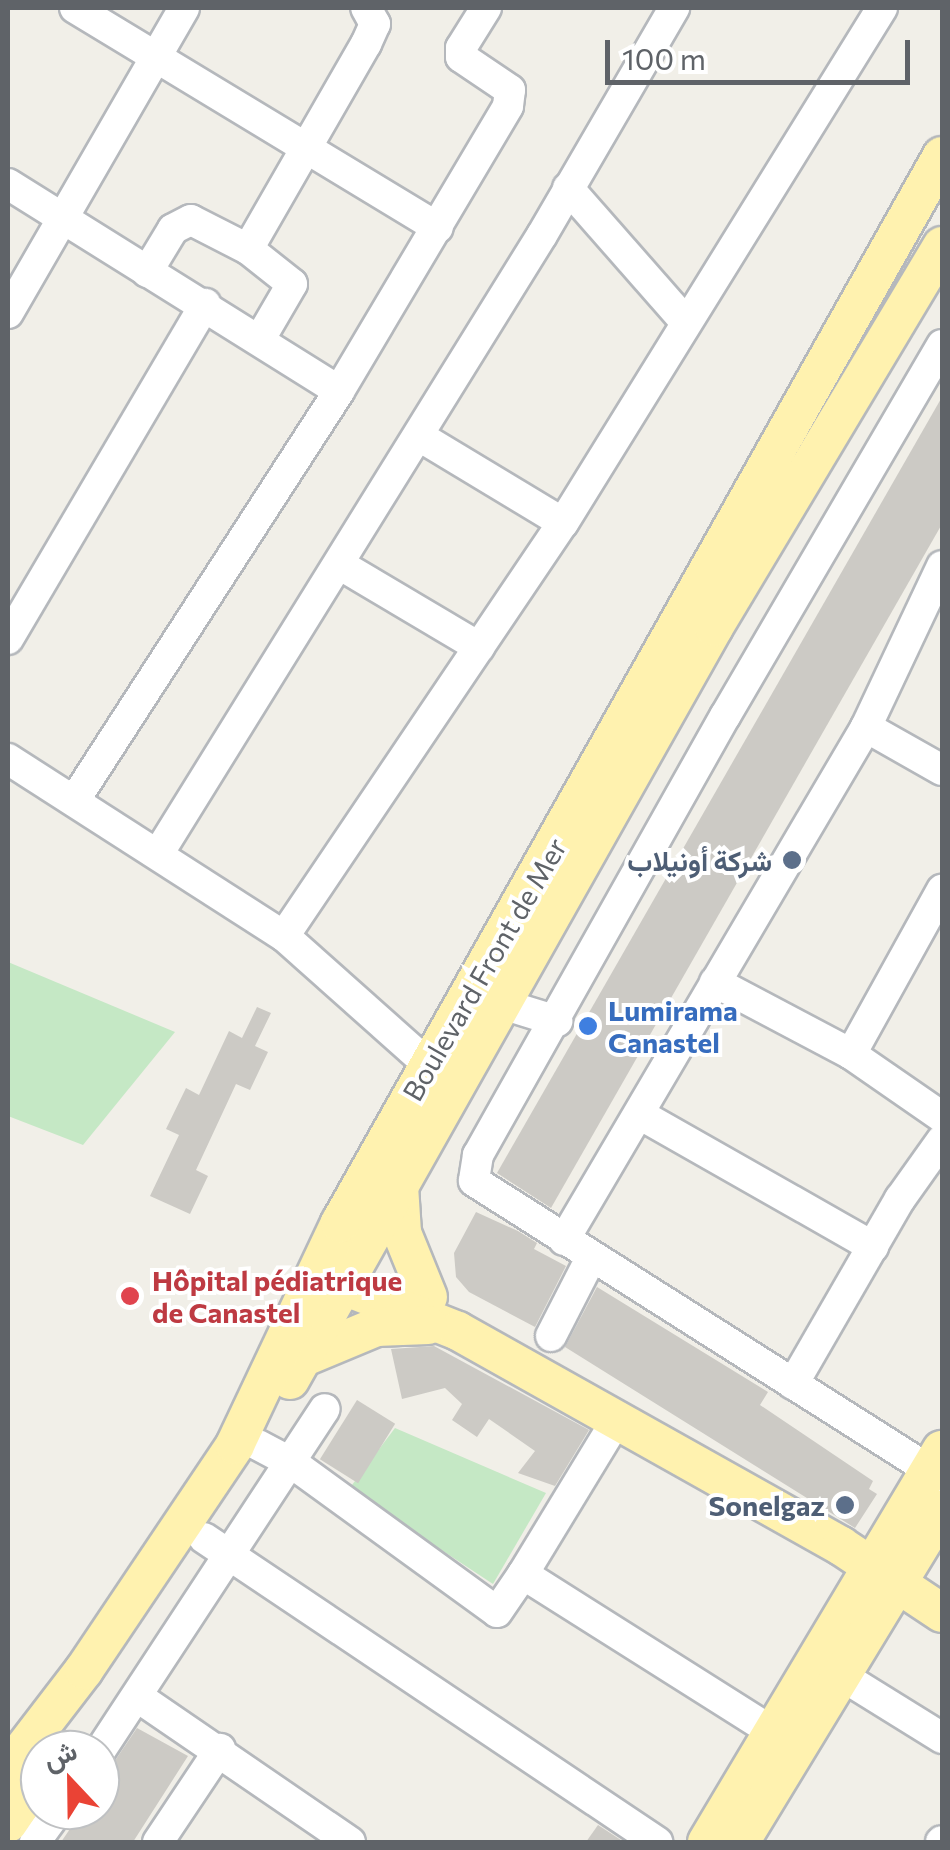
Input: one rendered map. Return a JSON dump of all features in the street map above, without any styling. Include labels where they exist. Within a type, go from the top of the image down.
[{"type":"main road","name":"Boulevard Front de Mer","points":[[334,1268],[429,1065],[942,156]]},
{"type":"main road","points":[[8,1769],[84,1670],[209,1489],[334,1268],[398,1186],[714,627],[942,246]]},
{"type":"main road","points":[[398,1186],[402,1233],[442,1318]]},
{"type":"main road","points":[[334,1268],[442,1318],[885,1574],[942,1613]]},
{"type":"main road","points":[[73,1730],[216,1546],[258,1445],[302,1358],[309,1317]]},
{"type":"main road","points":[[302,1358],[376,1327],[442,1318]]},
{"type":"main road","points":[[740,1842],[842,1676],[885,1574],[938,1467]]},
{"type":"main road","points":[[707,1842],[773,1732],[885,1574],[942,1510]]},
{"type":"street","points":[[75,8],[438,228]]},
{"type":"street","points":[[8,313],[184,8]]},
{"type":"street","points":[[248,249],[375,24],[366,8]]},
{"type":"street","points":[[74,801],[339,391],[512,97],[507,88],[461,57],[460,48],[486,8]]},
{"type":"street","points":[[158,854],[418,436],[674,8]]},
{"type":"street","points":[[284,936],[563,523],[882,8]]},
{"type":"street","points":[[8,184],[339,391]]},
{"type":"street","points":[[568,188],[685,321]]},
{"type":"street","points":[[147,272],[173,229],[191,220],[248,249],[292,284],[260,340]]},
{"type":"street","points":[[8,639],[205,304]]},
{"type":"street","points":[[938,1467],[794,1384],[474,1181],[478,1155],[557,1021],[725,716],[934,381],[942,345]]},
{"type":"street","points":[[879,351],[934,381]]},
{"type":"street","points":[[418,436],[563,523]]},
{"type":"street","points":[[339,564],[479,647]]},
{"type":"street","points":[[564,1240],[641,1115],[866,726],[942,566]]},
{"type":"street","points":[[866,726],[942,770]]},
{"type":"street","points":[[8,759],[284,936],[429,1065]]},
{"type":"street","points":[[851,1054],[942,890]]},
{"type":"street","points":[[715,982],[851,1054],[942,1117]]},
{"type":"street","points":[[502,1004],[557,1021]]},
{"type":"street","points":[[641,1115],[873,1247]]},
{"type":"street","points":[[794,1384],[873,1247],[942,1140]]},
{"type":"street","points":[[551,1336],[591,1258]]},
{"type":"street","points":[[115,1730],[138,1697],[216,1546],[292,1463],[326,1409]]},
{"type":"street","points":[[258,1445],[292,1463],[497,1612],[616,1421]]},
{"type":"street","points":[[216,1546],[657,1842]]},
{"type":"street","points":[[523,1574],[773,1732]]},
{"type":"street","points":[[842,1676],[942,1738]]},
{"type":"street","points":[[138,1697],[220,1749],[350,1842]]},
{"type":"street","points":[[158,1842],[220,1749]]},
{"type":"green space","points":[[8,962],[175,1032],[83,1145],[8,1116]]},
{"type":"green space","points":[[395,1428],[546,1493],[493,1584],[349,1489]]},
{"type":"building","points":[[942,397],[942,524],[551,1208],[497,1173]]},
{"type":"building","points":[[257,1007],[271,1013],[255,1046],[268,1052],[250,1090],[236,1084],[196,1170],[208,1176],[190,1214],[150,1196],[179,1135],[166,1129],[186,1088],[199,1095],[229,1031],[242,1038]]},
{"type":"building","points":[[476,1212],[518,1231],[537,1243],[534,1249],[566,1266],[535,1327],[469,1292],[456,1277],[454,1253]]},
{"type":"building","points":[[597,1287],[768,1392],[760,1405],[873,1481],[869,1489],[877,1494],[855,1528],[565,1347]]},
{"type":"building","points":[[434,1346],[589,1430],[555,1486],[518,1473],[535,1451],[489,1419],[477,1437],[452,1420],[462,1404],[445,1388],[402,1399],[391,1349]]},
{"type":"building","points":[[357,1400],[395,1424],[358,1483],[320,1459]]},
{"type":"building","points":[[137,1728],[188,1756],[133,1842],[61,1842],[69,1830],[120,1830],[120,1753]]},
{"type":"building","points":[[598,1825],[624,1842],[586,1842]]},
{"type":"place","name":"شركة أونيلاب","points":[[792,860]]},
{"type":"place","name":"Lumirama Canastel","points":[[588,1026]]},
{"type":"place","name":"Hôpital pédiatrique de Canastel","points":[[130,1296]]},
{"type":"place","name":"Sonelgaz","points":[[845,1505]]}]
